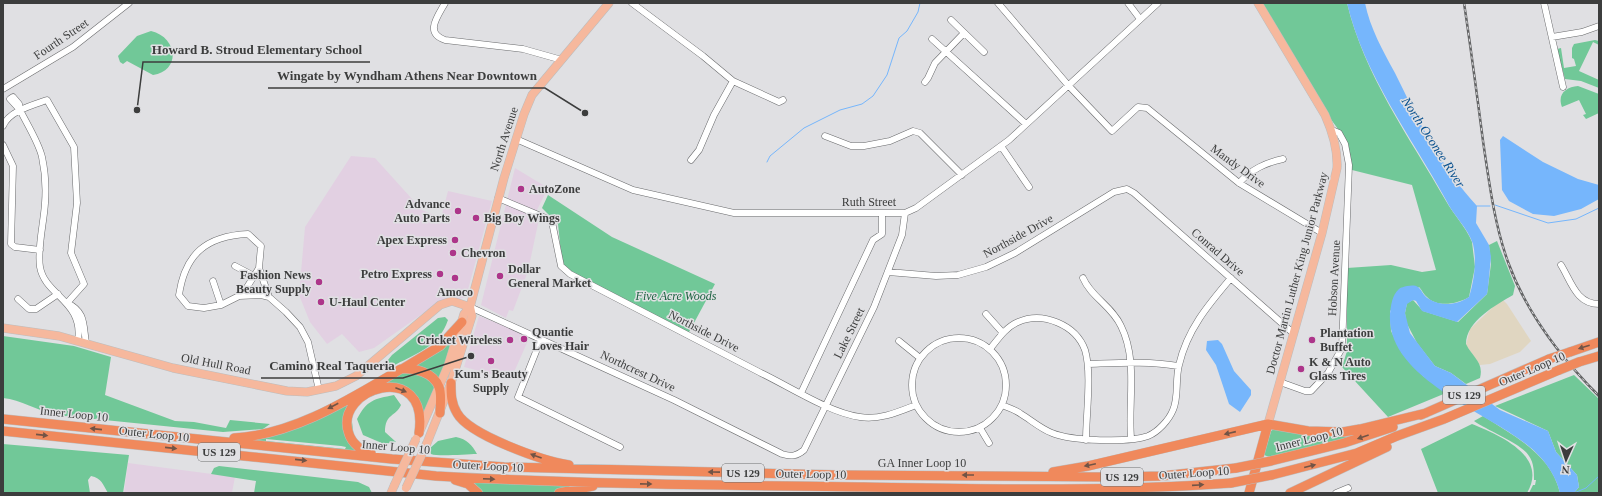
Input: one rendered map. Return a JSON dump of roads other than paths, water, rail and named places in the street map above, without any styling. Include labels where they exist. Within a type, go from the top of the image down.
[{"type":"highway","points":[[205,440],[252,437],[281,431],[310,418],[401,370],[440,346],[462,322]]},
{"type":"highway","name":"Inner Loop 10","points":[[1007,476],[1162,476],[1236,468],[1271,461],[1344,443],[1426,413],[1549,359],[1599,342]]},
{"type":"highway","name":"Outer Loop 10","points":[[3,431],[436,476],[620,484],[1112,489],[1231,483],[1272,475],[1358,453],[1397,436],[1444,419],[1559,370],[1599,356]]},
{"type":"highway","points":[[401,370],[423,372],[434,380],[439,388],[440,413]]},
{"type":"highway","points":[[451,383],[451,401],[456,412],[463,421],[476,431],[538,458],[564,464],[616,470]]},
{"type":"highway","points":[[392,458],[368,453],[352,441],[347,429],[347,422],[348,415],[354,403],[379,388],[391,386],[401,388],[413,397],[419,410],[418,436]]},
{"type":"highway","points":[[1007,476],[1054,472],[1088,466],[1268,424],[1308,431],[1343,432],[1426,413]]},
{"type":"highway","name":"Inner Loop 10","points":[[3,419],[392,458],[504,467],[836,475]]},
{"type":"highway","points":[[1290,493],[1444,419]]},
{"type":"highway","points":[[1249,493],[1268,424]]},
{"type":"highway","name":"GA Inner Loop 10","points":[[836,475],[1007,476]]},
{"type":"highway","points":[[436,476],[468,484],[478,493]]},
{"type":"highway","points":[[560,493],[575,489],[620,484]]},
{"type":"highway","points":[[1019,489],[1057,493]]},
{"type":"main road","name":"North Avenue","points":[[393,490],[439,388],[464,314],[470,306],[498,198],[524,114],[532,95],[609,3]]},
{"type":"main road","name":"Doctor Martin Luther King Junior Parkway","points":[[1258,3],[1316,98],[1332,130],[1337,149],[1337,168],[1322,233],[1268,424]]},
{"type":"main road","name":"Old Hull Road","points":[[3,328],[82,342],[173,368],[286,391],[319,390],[342,384],[360,374],[440,305],[452,301],[470,306]]},
{"type":"main road","name":"North Avenue","points":[[404,491],[427,443],[451,383],[472,316],[470,306]]},
{"type":"street","name":"Fourth Street","points":[[3,89],[73,47],[129,3]]},
{"type":"street","points":[[444,3],[433,27],[434,33],[438,37],[445,40],[523,49],[562,60]]},
{"type":"street","points":[[632,3],[703,56],[733,81],[779,102],[783,100]]},
{"type":"street","points":[[1128,3],[1140,19]]},
{"type":"street","name":"Ruth Street","points":[[516,139],[633,190],[734,213],[905,213],[916,208],[962,176],[1001,146],[1158,3]]},
{"type":"street","points":[[1544,3],[1563,86]]},
{"type":"street","points":[[1001,4],[1068,85]]},
{"type":"street","points":[[951,20],[984,52]]},
{"type":"street","points":[[1552,37],[1582,32],[1599,26]]},
{"type":"street","points":[[925,82],[935,63],[964,33]]},
{"type":"street","points":[[932,39],[1026,124]]},
{"type":"street","points":[[691,160],[700,150],[714,115],[733,81]]},
{"type":"street","name":"Mandy Drive","points":[[1068,85],[1112,131],[1138,107],[1147,108],[1239,183],[1322,233]]},
{"type":"street","points":[[3,126],[5,121],[20,110],[47,100],[74,147],[77,203],[71,253],[84,284],[67,303]]},
{"type":"street","points":[[20,110],[42,157],[45,202],[40,250],[40,267],[44,278],[58,294],[67,303],[77,308],[81,316],[82,342]]},
{"type":"street","name":"Hobson Avenue","points":[[1280,382],[1305,391],[1312,390],[1328,373],[1342,348],[1349,165],[1348,155],[1342,138],[1339,133],[1332,130]]},
{"type":"street","points":[[825,136],[851,146],[864,146],[890,141],[913,132],[920,133],[962,176]]},
{"type":"street","points":[[3,145],[13,166],[12,244],[15,247],[40,250]]},
{"type":"street","points":[[1001,146],[1029,187]]},
{"type":"street","points":[[1239,183],[1251,170],[1266,163],[1283,159]]},
{"type":"street","name":"Northside Drive","points":[[888,272],[936,276],[958,275],[986,267],[1015,253],[1114,192],[1127,189]]},
{"type":"street","name":"Conrad Drive","points":[[1127,189],[1134,193],[1293,333]]},
{"type":"street","name":"Northside Drive","points":[[498,198],[552,222],[561,266],[570,274],[825,405],[844,413],[870,418],[893,414],[916,405]]},
{"type":"street","points":[[801,393],[873,240],[882,234],[882,213]]},
{"type":"street","name":"Lake Street","points":[[796,455],[804,450],[874,307],[902,235],[905,213]]},
{"type":"street","points":[[269,297],[259,268],[261,246],[248,234],[228,235],[207,244],[193,257],[182,277],[179,295],[188,306],[204,308],[221,305],[242,296],[261,295],[269,297],[286,312],[300,328],[308,342],[319,390]]},
{"type":"street","points":[[1561,265],[1575,292],[1587,302],[1599,304]]},
{"type":"street","points":[[235,266],[254,276]]},
{"type":"street","points":[[242,296],[259,268]]},
{"type":"street","points":[[1083,278],[1087,287],[1110,307],[1121,325],[1128,342],[1131,362],[1129,420],[1131,438]]},
{"type":"street","points":[[1002,405],[1021,413],[1051,433],[1067,438],[1086,440],[1148,436],[1162,426],[1173,411],[1176,397],[1178,366],[1188,335],[1202,312],[1231,278]]},
{"type":"street","points":[[213,281],[221,305]]},
{"type":"street","points":[[18,299],[29,309],[36,309],[58,294]]},
{"type":"street","name":"Northcrest Drive","points":[[470,306],[674,400],[782,454],[789,456],[796,455]]},
{"type":"street","points":[[986,314],[1003,333]]},
{"type":"street","points":[[990,349],[1003,333],[1018,322],[1032,318],[1053,320],[1066,327],[1078,337],[1084,349],[1088,364],[1086,440]]},
{"type":"street","points":[[953,338],[972,340],[990,349],[1001,364],[1006,377],[1006,391],[1002,405],[990,421],[980,428],[966,432],[950,432],[936,427],[924,418],[916,405],[912,391],[912,377],[920,358],[935,345],[953,338]]},
{"type":"street","points":[[541,339],[518,397],[620,447]]},
{"type":"street","points":[[899,341],[920,358]]},
{"type":"street","points":[[1088,364],[1131,362],[1158,363],[1178,366]]},
{"type":"street","points":[[980,428],[989,443]]},
{"type":"street","points":[[1336,493],[1348,488]]},
{"type":"water","points":[[1347,3],[1365,3],[1377,39],[1431,142],[1452,175],[1477,206],[1476,223],[1489,245],[1491,257],[1487,294],[1457,322],[1422,311],[1416,301],[1413,300],[1407,304],[1405,313],[1410,333],[1435,366],[1451,373],[1500,410],[1548,431],[1556,452],[1577,475],[1579,487],[1574,493],[1560,493],[1555,479],[1547,466],[1526,444],[1441,390],[1420,374],[1404,356],[1393,336],[1390,314],[1392,300],[1397,291],[1402,287],[1412,285],[1418,287],[1426,297],[1434,302],[1449,304],[1464,300],[1469,297],[1472,284],[1475,264],[1474,251],[1468,232],[1449,206],[1377,80],[1355,30]]},
{"type":"water","points":[[1503,136],[1543,162],[1578,179],[1599,185],[1599,199],[1581,209],[1554,216],[1533,214],[1509,201],[1502,190],[1500,140]]},
{"type":"water","points":[[1218,340],[1222,344],[1234,371],[1251,390],[1251,395],[1240,412],[1229,404],[1216,365],[1206,350],[1207,341]]},
{"type":"waterway","points":[[767,162],[770,156],[804,128],[840,110],[862,104],[873,96],[887,75],[899,38],[907,31],[918,12],[920,3]]},
{"type":"waterway","points":[[1495,205],[1548,223],[1576,219],[1599,208]]},
{"type":"waterway","points":[[1477,206],[1490,206]]},
{"type":"waterway","points":[[1574,493],[1586,488],[1599,476]]},
{"type":"railway","points":[[1464,3],[1490,187],[1499,232],[1508,262],[1525,299],[1546,334],[1585,382],[1599,396]]},
{"type":"place","name":"Howard B. Stroud Elementary School","points":[[137,110]]},
{"type":"place","name":"Wingate by Wyndham Athens Near Downtown","points":[[585,113]]},
{"type":"place","name":"AutoZone","points":[[521,189]]},
{"type":"place","name":"Advance Auto Parts","points":[[458,211]]},
{"type":"place","name":"Big Boy Wings","points":[[476,218]]},
{"type":"place","name":"Apex Express","points":[[455,240]]},
{"type":"place","name":"Chevron","points":[[453,253]]},
{"type":"place","name":"Petro Express","points":[[440,274]]},
{"type":"place","name":"Dollar General Market","points":[[500,276]]},
{"type":"place","name":"Amoco","points":[[455,278]]},
{"type":"place","name":"Fashion News Beauty Supply","points":[[319,282]]},
{"type":"place","name":"U-Haul Center","points":[[321,302]]},
{"type":"place","name":"Quantie Loves Hair","points":[[524,339]]},
{"type":"place","name":"Cricket Wireless","points":[[510,340]]},
{"type":"place","name":"Plantation Buffet","points":[[1312,340]]},
{"type":"place","name":"Camino Real Taqueria","points":[[471,356]]},
{"type":"place","name":"Kum's Beauty Supply","points":[[491,361]]},
{"type":"place","name":"K & N Auto Glass Tires","points":[[1301,369]]},
{"type":"water label","name":"North Oconee River","points":[[1434,142]]},
{"type":"park label","name":"Five Acre Woods","points":[[676,296]]}]
